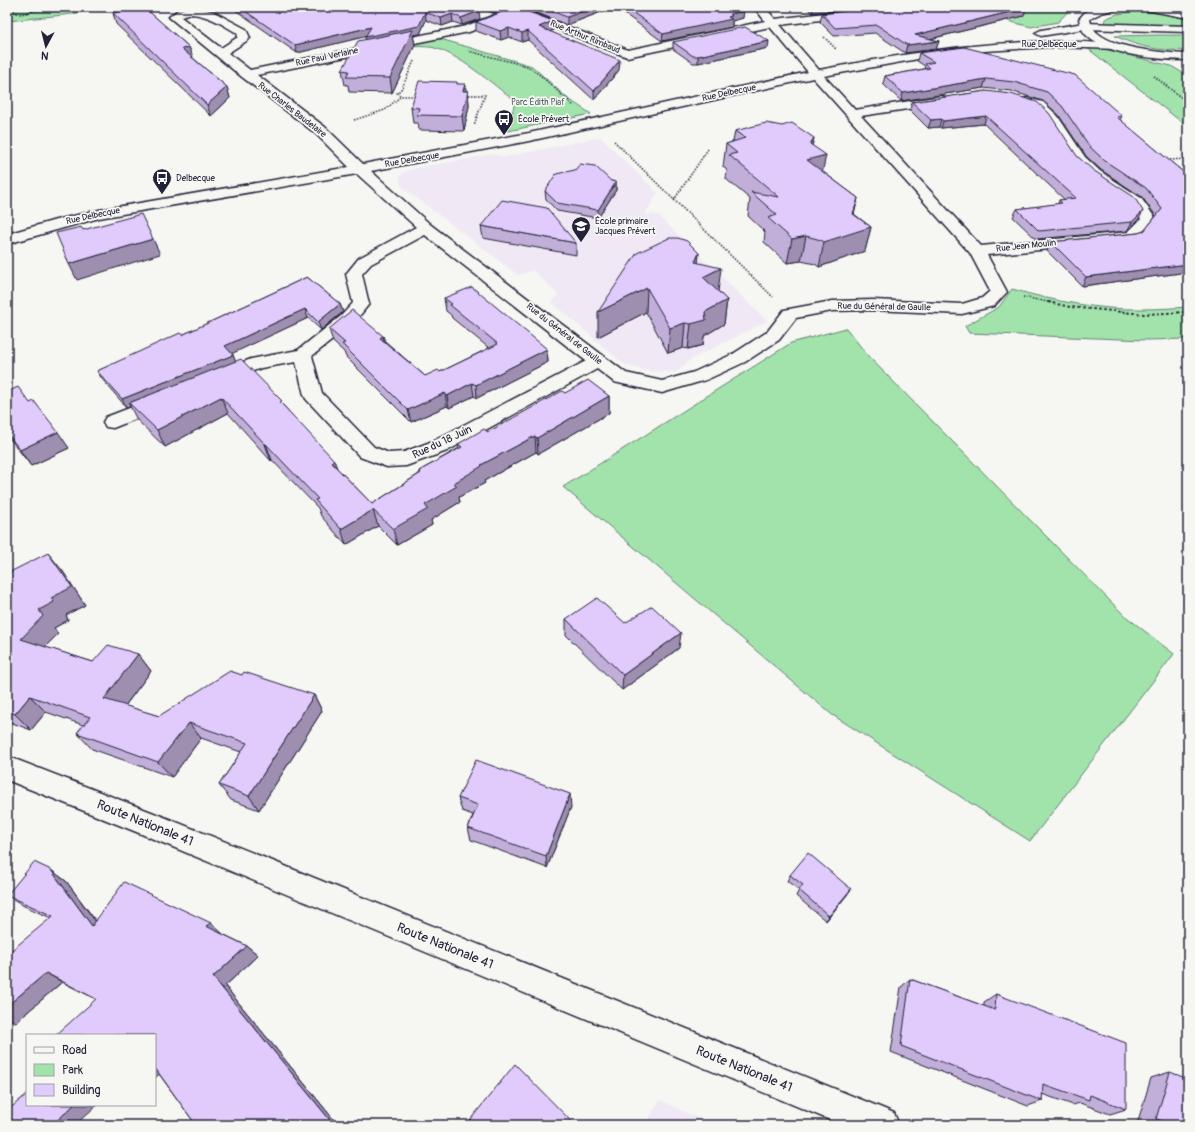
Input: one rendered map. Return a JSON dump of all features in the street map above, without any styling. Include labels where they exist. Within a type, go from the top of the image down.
[{"type":"street","points":[[759,7],[816,73],[977,251],[999,292]]},
{"type":"street","name":"Rue Arthur Rimbaud","points":[[520,8],[627,54],[772,23],[902,7]]},
{"type":"street","points":[[1113,7],[1093,9],[1084,19],[1084,26],[1092,35],[1116,47],[1171,61],[1188,69]]},
{"type":"street","points":[[1146,7],[1158,8],[1188,15]]},
{"type":"street","name":"Rue Paul Verlaine","points":[[246,74],[469,29],[520,8]]},
{"type":"street","name":"Rue Charles Baudelaire","points":[[221,54],[244,38],[242,31],[201,10],[193,9],[183,11],[174,17],[246,74],[320,130],[360,169]]},
{"type":"street","points":[[479,13],[493,19]]},
{"type":"street","name":"Rue Delbecque","points":[[816,73],[827,63],[896,50],[934,44],[1056,31],[1084,26],[1188,29]]},
{"type":"street","points":[[869,64],[886,56],[942,47],[994,41],[1092,35],[1188,33]]},
{"type":"street","name":"Rue Delbecque","points":[[7,239],[61,223],[99,214],[360,169],[482,146],[816,73],[910,57],[1002,45],[1074,43],[1116,47]]},
{"type":"street","points":[[1148,55],[1188,58]]},
{"type":"street","name":"Rue Jean Moulin","points":[[977,251],[1133,236],[1149,219],[1136,201],[1095,174],[1080,160],[1052,118],[1039,106],[1011,96]]},
{"type":"street","points":[[853,114],[954,98]]},
{"type":"street","name":"Rue du Général de Gaulle","points":[[360,169],[426,228],[620,378],[662,387],[700,376],[739,358],[773,336],[790,314],[832,306],[962,309],[988,302],[999,292]]},
{"type":"street","points":[[207,384],[257,363],[304,355],[347,320],[361,304],[354,274],[366,262],[426,228]]},
{"type":"street","name":"Rue du 18 Juin","points":[[304,355],[313,395],[367,452],[387,460],[406,459],[440,446],[598,361]]},
{"type":"street","points":[[114,422],[178,395]]},
{"type":"street","name":"Route Nationale 41","points":[[7,768],[142,821],[882,1125]]},
{"type":"path","points":[[10,7],[16,13],[21,14],[50,7]]},
{"type":"path","points":[[466,51],[527,66],[535,71],[560,96],[596,122],[790,314]]},
{"type":"path","points":[[414,60],[402,88],[397,93],[401,96],[412,97],[421,95]]},
{"type":"path","points":[[1150,73],[1188,103]]},
{"type":"path","points":[[464,95],[486,96],[473,129]]},
{"type":"path","points":[[354,120],[385,110],[401,96]]},
{"type":"path","points":[[674,200],[708,150]]},
{"type":"path","points":[[1164,160],[1188,159]]},
{"type":"path","points":[[999,292],[1070,308],[1144,314],[1188,312]]},
{"type":"shaded area","name":"École primaire Jacques Prévert","points":[[600,137],[658,193],[645,214],[658,215],[767,321],[692,359],[676,372],[645,371],[624,364],[551,302],[558,295],[533,270],[518,275],[402,187],[400,181],[400,176],[406,171],[416,168],[493,154],[504,157]]},
{"type":"shaded area","points":[[660,1100],[713,1125],[645,1125]]},
{"type":"green space","points":[[7,7],[103,7],[72,14],[7,21]]},
{"type":"green space","points":[[997,7],[1072,7],[1058,22],[1031,27],[1008,21]]},
{"type":"green space","points":[[1136,11],[1182,18],[1188,20],[1188,27],[1104,26],[1105,19],[1117,14]]},
{"type":"green space","name":"Parc Édith Piaf","points":[[376,23],[444,40],[532,66],[567,98],[591,114],[508,131],[515,101],[462,61],[440,50],[430,47],[393,47]]},
{"type":"green space","points":[[1188,35],[1188,50],[1151,48],[1115,36]]},
{"type":"green space","points":[[1087,48],[1104,49],[1171,66],[1188,76],[1188,127]]},
{"type":"green space","points":[[1012,289],[1060,301],[1109,308],[1148,309],[1188,307],[1188,339],[1146,340],[969,333],[965,326],[999,307]]},
{"type":"green space","points":[[846,328],[868,356],[1124,615],[1174,654],[1030,841],[831,714],[563,487],[791,343]]},
{"type":"building","points":[[144,7],[189,47],[182,49],[227,87],[207,105],[113,13]]},
{"type":"building","points":[[239,7],[285,7],[290,10],[301,7],[469,7],[479,11],[461,18],[452,14],[441,18],[425,12],[419,26],[365,37],[371,27],[295,45]]},
{"type":"building","points":[[515,7],[553,21],[539,27],[620,60],[594,91],[528,31],[522,33],[509,28],[500,31],[476,22]]},
{"type":"building","points":[[540,7],[594,7],[567,17]]},
{"type":"building","points":[[625,7],[741,7],[744,11],[730,14],[732,16],[728,17],[732,19],[663,34]]},
{"type":"building","points":[[878,7],[1026,8],[915,35],[939,41],[907,45],[877,25],[835,28],[822,14]]},
{"type":"building","points":[[745,27],[769,41],[698,56],[693,56],[673,42]]},
{"type":"building","points":[[413,30],[390,78],[346,77],[349,71],[342,70],[358,41]]},
{"type":"building","points":[[964,47],[1075,75],[1122,116],[1117,117],[1188,176],[1188,264],[1086,277],[1051,242],[1138,233],[1144,231],[1162,209],[1146,188],[1105,161],[1090,147],[1062,106],[1047,92],[1014,82],[986,79],[903,93],[885,76],[930,68],[925,64],[934,62],[919,53]]},
{"type":"building","points":[[419,81],[457,82],[457,84],[465,84],[463,91],[468,91],[462,116],[417,115],[419,108],[411,107]]},
{"type":"building","points":[[986,91],[1011,94],[1037,102],[1049,113],[1077,156],[1093,170],[1134,197],[1143,211],[1132,222],[1039,231],[1017,209],[1062,203],[1059,200],[1076,198],[986,116],[943,121],[941,119],[931,120],[912,102]]},
{"type":"building","points":[[766,123],[782,126],[792,123],[814,138],[810,144],[826,155],[807,160],[858,198],[853,214],[871,227],[824,242],[806,236],[792,239],[768,218],[777,215],[751,192],[779,197],[729,155],[737,153],[726,144],[745,138],[735,131]]},
{"type":"building","points":[[580,164],[595,166],[611,181],[616,182],[598,210],[557,203],[545,191],[556,174],[575,170]]},
{"type":"building","points":[[502,200],[547,208],[576,243],[481,226]]},
{"type":"building","points":[[141,214],[153,239],[69,264],[56,233],[81,227],[83,230]]},
{"type":"building","points":[[669,238],[678,238],[687,241],[699,253],[695,262],[721,268],[703,277],[727,300],[705,312],[706,320],[691,324],[685,323],[670,328],[647,288],[598,312],[637,253]]},
{"type":"building","points":[[307,277],[340,304],[318,322],[305,309],[225,346],[233,355],[122,399],[97,371],[180,333],[182,335]]},
{"type":"building","points":[[472,287],[547,349],[476,385],[472,383],[447,396],[445,393],[408,410],[342,344],[345,343],[329,329],[352,310],[383,336],[380,338],[425,376],[438,370],[440,372],[498,344],[450,305],[452,304],[444,298]]},
{"type":"building","points":[[241,359],[282,401],[280,402],[334,460],[331,462],[372,504],[421,473],[419,471],[462,447],[458,444],[484,429],[488,432],[562,391],[565,393],[588,380],[609,396],[537,438],[535,436],[481,465],[482,466],[454,483],[457,486],[425,505],[428,509],[393,529],[373,510],[341,529],[315,500],[318,499],[221,397],[157,430],[129,403]]},
{"type":"building","points":[[18,387],[30,403],[34,401],[58,432],[20,450],[7,433],[7,392]]},
{"type":"building","points":[[48,553],[72,587],[51,598],[54,602],[39,610],[43,616],[21,639],[93,662],[108,645],[138,654],[104,699],[159,716],[230,671],[242,675],[244,672],[314,695],[249,796],[219,785],[247,743],[189,723],[158,762],[77,733],[90,717],[30,696],[15,714],[7,711],[7,574]]},
{"type":"building","points":[[597,598],[625,623],[652,606],[681,633],[623,675],[566,619]]},
{"type":"building","points":[[476,760],[570,794],[546,856],[468,828],[478,805],[458,798]]},
{"type":"building","points":[[808,853],[851,889],[829,916],[799,890],[803,885],[790,875]]},
{"type":"building","points":[[34,862],[51,870],[92,926],[124,882],[211,923],[206,926],[247,946],[213,977],[334,1125],[196,1125],[156,1069],[156,1034],[57,1034],[96,999],[46,973],[7,1006],[7,954],[53,916],[7,895]]},
{"type":"building","points":[[910,979],[995,1010],[996,994],[1126,1043],[1126,1109],[1090,1095],[1089,1100],[1043,1084],[1042,1101],[901,1046]]},
{"type":"building","points":[[515,1064],[575,1125],[466,1125]]},
{"type":"building","points":[[1170,1072],[1188,1079],[1188,1125],[1163,1125],[1163,1121],[1156,1119]]},
{"type":"building","points":[[26,1095],[26,1106],[73,1106],[52,1125],[7,1125],[7,1111]]},
{"type":"waterway","points":[[7,11],[23,7]]},
{"type":"place","name":"École Prévert","points":[[504,136]]},
{"type":"place","name":"Delbecque","points":[[162,195]]},
{"type":"place","name":"École primaire Jacques Prévert","points":[[581,243]]}]
